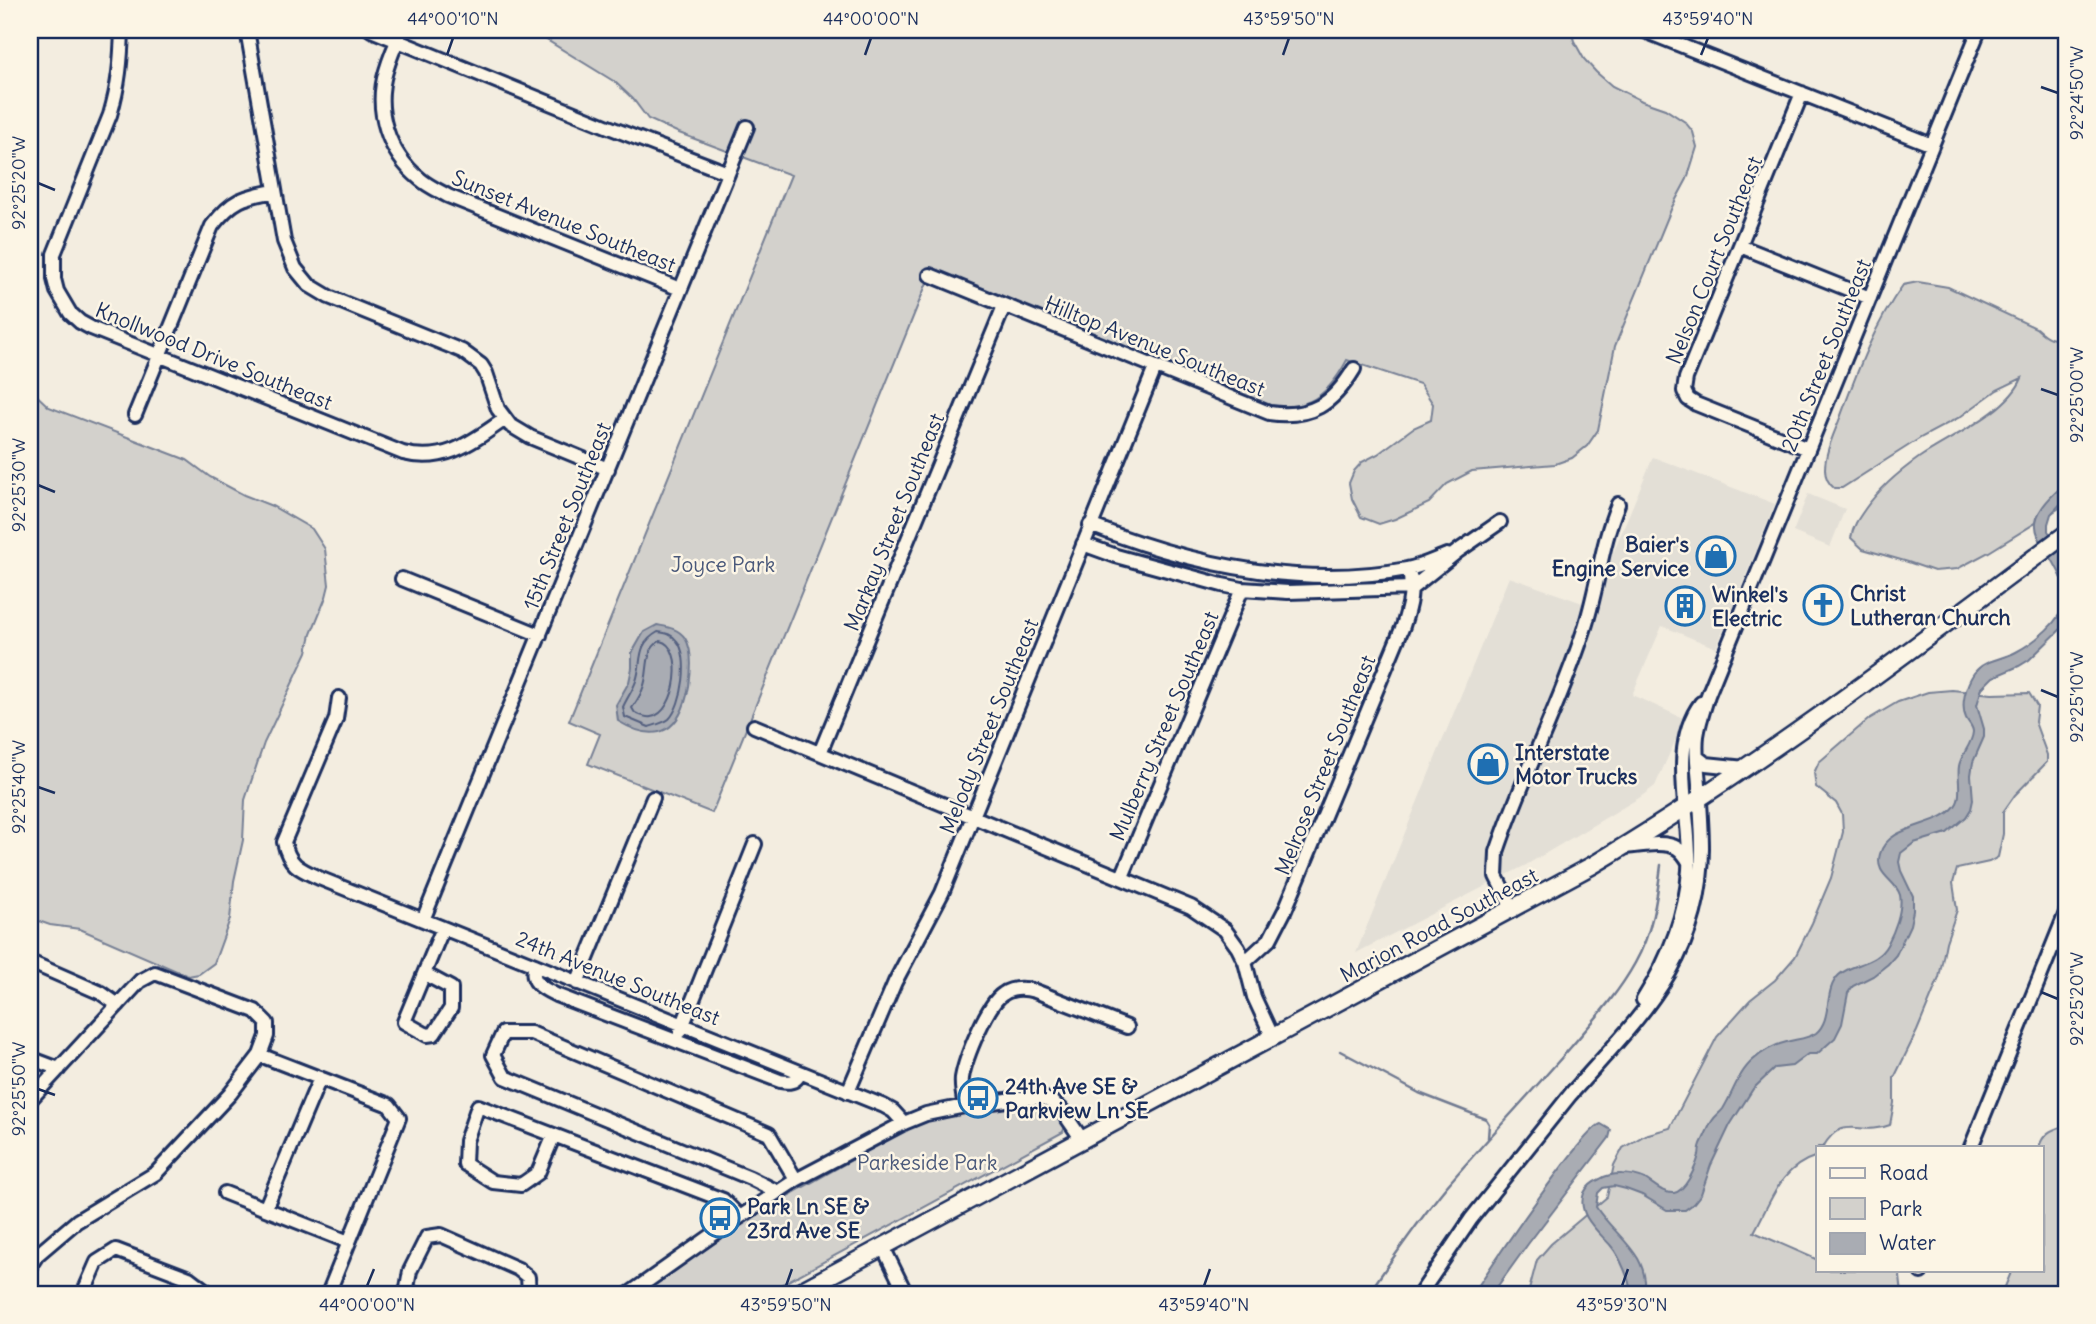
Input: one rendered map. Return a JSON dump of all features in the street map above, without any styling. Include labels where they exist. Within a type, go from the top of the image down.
[{"type":"main road","name":"Marion Road Southeast","points":[[796,1294],[1513,910],[1624,847],[1745,768],[1902,657],[2066,534]]},
{"type":"street","name":"Knollwood Drive Southeast","points":[[122,30],[116,96],[54,254],[54,279],[70,313],[80,322],[159,356],[417,457],[433,456],[467,445],[505,419]]},
{"type":"street","points":[[247,30],[285,241],[295,268],[309,285],[329,297],[462,351],[474,359],[486,373],[493,398],[505,419],[521,433],[608,469]]},
{"type":"street","points":[[371,30],[400,35],[611,128],[728,173]]},
{"type":"street","points":[[1642,30],[1932,145]]},
{"type":"street","name":"20th Street Southeast","points":[[1420,1294],[1471,1219],[1570,1096],[1643,999],[1672,942],[1682,910],[1689,862],[1698,727],[1708,695],[1979,30]]},
{"type":"street","name":"Sunset Avenue Southeast","points":[[400,35],[386,71],[381,106],[389,138],[398,155],[419,179],[448,196],[680,289]]},
{"type":"street","name":"Nelson Court Southeast","points":[[1802,93],[1686,378],[1684,391],[1696,404],[1808,449]]},
{"type":"street","name":"15th Street Southeast","points":[[423,920],[747,127]]},
{"type":"street","points":[[135,415],[212,226],[231,204],[249,196],[275,191]]},
{"type":"street","points":[[1740,246],[1870,298]]},
{"type":"street","name":"Hilltop Avenue Southeast","points":[[930,275],[1269,413],[1299,414],[1326,403],[1341,389],[1354,369]]},
{"type":"street","name":"Markay Street Southeast","points":[[820,753],[1004,306]]},
{"type":"street","name":"Melody Street Southeast","points":[[848,1093],[895,982],[933,911],[1155,368]]},
{"type":"street","points":[[1513,910],[1496,876],[1497,852],[1559,700],[1583,632],[1602,549],[1618,504]]},
{"type":"street","points":[[1083,544],[1116,556],[1242,589],[1288,592],[1412,588],[1500,522]]},
{"type":"street","points":[[1090,525],[1181,556],[1250,570],[1292,575],[1353,575],[1409,569],[1458,551]]},
{"type":"street","name":"Melrose Street Southeast","points":[[1245,962],[1264,946],[1281,920],[1403,626],[1412,588],[1409,569]]},
{"type":"street","points":[[402,579],[540,635]]},
{"type":"street","name":"Mulberry Street Southeast","points":[[1122,877],[1242,589]]},
{"type":"street","name":"20th Street Southeast","points":[[1570,1096],[1663,985],[1678,960],[1692,920],[1699,892],[1702,847],[1685,739],[1695,712],[1708,695]]},
{"type":"street","name":"24th Avenue Southeast","points":[[339,698],[335,719],[284,842],[286,854],[292,863],[305,872],[890,1109],[904,1123]]},
{"type":"street","points":[[754,726],[1191,906],[1214,921],[1230,937],[1245,962],[1254,997],[1273,1038]]},
{"type":"street","points":[[1697,757],[1706,764],[1745,768]]},
{"type":"street","points":[[577,982],[653,798]]},
{"type":"street","points":[[676,1041],[755,844]]},
{"type":"street","points":[[1624,847],[1675,847],[1689,862]]},
{"type":"street","points":[[1971,1146],[2066,913]]},
{"type":"street","points":[[425,974],[451,988],[451,1008],[434,1034],[427,1035],[404,1022],[443,928]]},
{"type":"street","points":[[30,962],[101,993],[118,1005]]},
{"type":"street","points":[[535,965],[532,974],[543,988],[780,1082],[793,1081],[800,1073]]},
{"type":"street","points":[[30,1100],[140,981],[155,973],[255,1011],[267,1023],[267,1036],[260,1055],[230,1094],[156,1173],[76,1221],[37,1255],[30,1266]]},
{"type":"street","points":[[965,1106],[962,1079],[966,1063],[988,1010],[993,1002],[1009,990],[1035,991],[1127,1027]]},
{"type":"street","points":[[778,1192],[505,1077],[493,1055],[503,1033],[531,1033],[769,1134],[796,1180]]},
{"type":"street","points":[[260,1055],[389,1105],[399,1118],[328,1294]]},
{"type":"street","points":[[30,1058],[58,1069]]},
{"type":"street","points":[[265,1209],[320,1078]]},
{"type":"street","points":[[629,1294],[710,1236],[796,1180],[926,1114],[1020,1098],[1049,1100],[1069,1118],[1083,1141]]},
{"type":"street","points":[[554,1135],[538,1173],[521,1185],[493,1182],[465,1164],[466,1140],[478,1106],[554,1135],[723,1200],[740,1217]]},
{"type":"street","points":[[225,1193],[349,1242]]},
{"type":"street","points":[[414,1294],[407,1287],[410,1271],[427,1237],[441,1236],[518,1269],[528,1277],[529,1294]]},
{"type":"street","points":[[883,1247],[906,1294]]},
{"type":"street","points":[[83,1294],[97,1262],[116,1250],[190,1278],[210,1294]]},
{"type":"shaded area","points":[[1653,457],[1775,504],[1716,648],[1662,626],[1632,695],[1685,719],[1655,786],[1526,865],[1356,953],[1509,577],[1591,606]]},
{"type":"shaded area","points":[[1808,494],[1845,509],[1830,547],[1793,532]]},
{"type":"green space","name":"Joyce Park","points":[[524,30],[1571,30],[1584,59],[1596,72],[1612,86],[1665,109],[1685,122],[1693,132],[1697,147],[1687,179],[1672,207],[1615,346],[1598,430],[1587,446],[1572,458],[1555,464],[1472,471],[1447,484],[1429,503],[1379,524],[1361,517],[1352,499],[1349,483],[1362,462],[1378,454],[1413,428],[1431,420],[1433,404],[1420,384],[1347,360],[1330,386],[1310,401],[1286,406],[1255,402],[932,270],[712,813],[588,764],[600,734],[569,721],[791,175],[648,119],[633,99],[615,82],[540,36]]},
{"type":"green space","points":[[1918,282],[1948,287],[2036,328],[2050,338],[2066,338],[2066,504],[1957,569],[1934,571],[1863,549],[1851,538],[1853,530],[1858,519],[1890,481],[1920,457],[2005,402],[2022,378],[1997,390],[1960,417],[1922,437],[1842,488],[1834,488],[1827,480],[1825,472],[1830,443],[1875,333],[1903,285]]},
{"type":"green space","points":[[30,389],[49,407],[187,460],[210,477],[272,506],[312,529],[325,549],[329,585],[326,597],[307,652],[264,743],[245,800],[243,840],[234,881],[230,919],[214,963],[199,974],[188,976],[80,929],[50,925],[30,918]]},
{"type":"green space","points":[[1952,690],[1992,694],[2029,693],[2037,706],[2035,722],[2047,762],[2015,795],[2003,812],[2003,834],[1998,857],[1989,862],[1957,869],[1953,883],[1957,910],[1946,942],[1939,978],[1894,1078],[1894,1103],[1890,1125],[1870,1129],[1845,1128],[1830,1137],[1824,1146],[1816,1146],[1816,1156],[1794,1168],[1778,1186],[1754,1232],[1816,1259],[1816,1272],[1901,1272],[1902,1294],[1528,1294],[1537,1260],[1551,1244],[1607,1197],[1614,1165],[1623,1148],[1645,1135],[1670,1128],[1717,1037],[1750,1000],[1775,980],[1795,957],[1831,878],[1843,832],[1842,814],[1836,803],[1816,787],[1814,773],[1819,762],[1869,719],[1898,702],[1928,692]]},
{"type":"green space","name":"Parkeside Park","points":[[1030,1104],[1042,1106],[1054,1113],[1065,1126],[1063,1132],[764,1294],[641,1294],[788,1196],[910,1127],[954,1115]]},
{"type":"green space","points":[[2066,1127],[2066,1294],[2002,1294],[2011,1272],[2044,1272],[2044,1146],[2040,1146],[2048,1133]]},
{"type":"water","points":[[2066,483],[2066,498],[2051,514],[2048,531],[2066,554],[2066,589],[2038,535],[2036,524],[2048,499]]},
{"type":"water","points":[[2066,600],[2066,624],[2029,660],[1993,677],[1982,688],[1977,705],[1984,737],[1973,762],[1971,809],[1966,817],[1947,833],[1914,843],[1901,853],[1901,871],[1913,896],[1910,925],[1896,955],[1888,964],[1873,976],[1853,986],[1848,993],[1842,1024],[1835,1038],[1817,1054],[1808,1054],[1792,1066],[1775,1068],[1753,1089],[1730,1125],[1701,1194],[1685,1210],[1667,1210],[1642,1195],[1614,1186],[1603,1188],[1598,1193],[1596,1207],[1630,1246],[1642,1267],[1645,1294],[1630,1294],[1627,1276],[1618,1256],[1586,1216],[1582,1201],[1585,1191],[1605,1177],[1622,1174],[1645,1179],[1666,1192],[1678,1191],[1693,1170],[1711,1123],[1723,1109],[1748,1065],[1770,1048],[1810,1036],[1821,1027],[1834,981],[1844,971],[1882,952],[1895,927],[1900,895],[1880,867],[1880,854],[1885,844],[1905,830],[1941,817],[1957,803],[1959,766],[1973,732],[1964,713],[1966,689],[1971,678],[1978,668],[2016,652],[2039,637],[2059,616]]},
{"type":"water","points":[[657,625],[676,630],[685,638],[691,668],[680,714],[674,723],[656,733],[632,728],[618,721],[616,705],[629,682],[632,653],[644,632]]},
{"type":"water","points":[[1601,1124],[1611,1130],[1609,1138],[1492,1294],[1473,1294],[1556,1174]]},
{"type":"waterway","points":[[1368,1294],[1446,1187],[1571,1047],[1621,985],[1646,940],[1661,865]]},
{"type":"waterway","points":[[1340,1051],[1419,1093],[1486,1119],[1489,1124],[1488,1138]]},
{"type":"place","name":"Baier's Engine Service","points":[[1716,556]]},
{"type":"place","name":"Christ Lutheran Church","points":[[1823,605]]},
{"type":"place","name":"Winkel's Electric","points":[[1685,606]]},
{"type":"place","name":"Interstate Motor Trucks","points":[[1488,764]]},
{"type":"place","name":"24th Ave SE & Parkview Ln SE","points":[[978,1098]]},
{"type":"place","name":"Park Ln SE & 23rd Ave SE","points":[[720,1218]]}]
